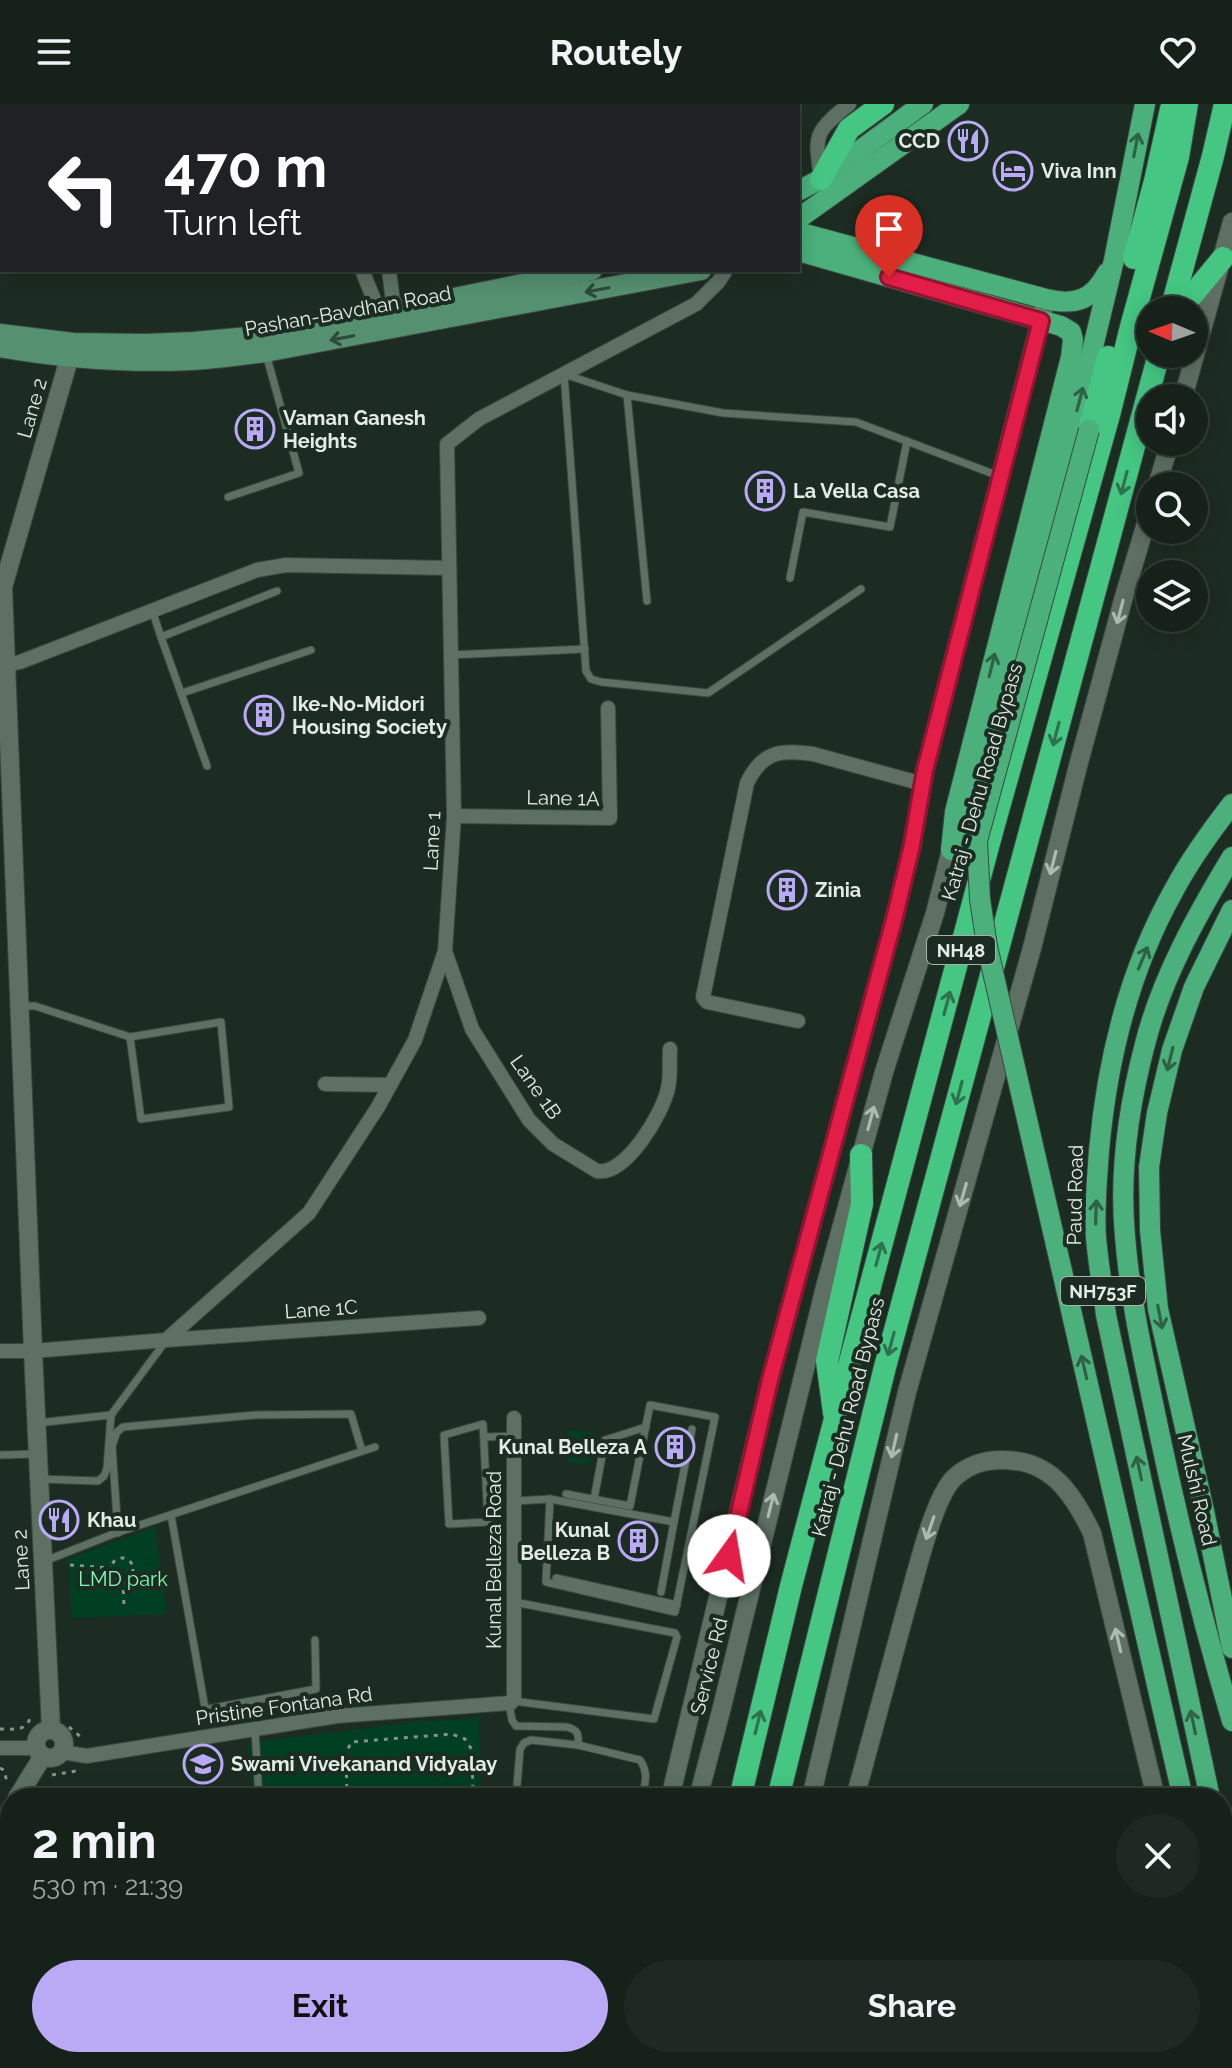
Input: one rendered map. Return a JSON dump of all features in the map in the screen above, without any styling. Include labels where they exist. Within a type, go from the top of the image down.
[{"type":"highway","points":[[821,179],[849,129],[883,104]]},
{"type":"highway","points":[[1089,430],[1155,181],[1172,104]]},
{"type":"highway","name":"Katraj - Dehu Road Bypass","points":[[742,1788],[791,1586],[992,832],[1178,157],[1187,104]]},
{"type":"highway","points":[[1175,296],[1225,104]]},
{"type":"highway","points":[[1192,296],[1223,258]]},
{"type":"highway","name":"Katraj - Dehu Road Bypass","points":[[780,1788],[885,1367],[1155,368]]},
{"type":"highway","points":[[835,1422],[827,1361],[862,1204],[861,1155]]},
{"type":"main road","points":[[800,190],[821,179],[923,104]]},
{"type":"main road","points":[[800,228],[959,104]]},
{"type":"main road","points":[[951,850],[969,818],[1085,380],[1114,260],[1145,104]]},
{"type":"main road","points":[[800,229],[1069,303],[1080,301],[1096,289],[1114,260]]},
{"type":"main road","points":[[800,229],[1066,328],[1073,340],[955,812],[951,850]]},
{"type":"main road","name":"Pashan-Bavdhan Road","points":[[0,334],[71,350],[271,335],[582,272]]},
{"type":"main road","name":"Pashan-Bavdhan Road","points":[[0,347],[71,350],[158,361],[195,360],[265,352],[690,272]]},
{"type":"main road","points":[[1089,430],[977,841],[980,899],[987,946],[1181,1788]]},
{"type":"main road","name":"Paud Road","points":[[1208,1788],[1106,1315],[1096,1234],[1103,1109],[1118,1031],[1140,964],[1174,890],[1232,804]]},
{"type":"main road","name":"Mulshi Road","points":[[1232,857],[1202,906],[1169,975],[1145,1042],[1131,1110],[1125,1170],[1124,1234],[1134,1314],[1177,1517],[1232,1721]]},
{"type":"main road","name":"NH753F","points":[[1232,910],[1194,987],[1172,1050],[1157,1113],[1149,1167],[1150,1230],[1158,1309],[1232,1648]]},
{"type":"street","points":[[821,179],[816,144],[827,122],[849,104]]},
{"type":"street","points":[[1187,384],[1232,222]]},
{"type":"street","points":[[363,272],[386,311]]},
{"type":"street","points":[[386,311],[389,272]]},
{"type":"street","name":"Lane 1","points":[[166,1340],[309,1213],[415,1040],[445,951],[454,816],[447,444],[479,419],[696,304],[725,272]]},
{"type":"street","points":[[672,1788],[770,1380],[895,916],[923,784],[1046,299]]},
{"type":"street","name":"Lane 2","points":[[58,1726],[49,1560],[39,1479],[4,698],[3,587],[71,350]]},
{"type":"street","points":[[813,1788],[907,1392],[1032,948],[1082,751],[1140,544]]},
{"type":"street","points":[[6,665],[257,570],[286,565],[449,568]]},
{"type":"street","name":"Lane 1A","points":[[454,816],[610,818],[608,708]]},
{"type":"street","points":[[798,1021],[707,1002],[702,994],[747,783],[762,761],[777,753],[794,751],[923,784]]},
{"type":"street","name":"Service Rd","points":[[701,1788],[825,1287],[884,1072],[935,913],[951,850]]},
{"type":"street","name":"Lane 1B","points":[[445,951],[472,1029],[529,1120],[553,1144],[597,1171],[611,1170],[633,1152],[651,1127],[668,1088],[670,1049]]},
{"type":"street","points":[[325,1084],[390,1085]]},
{"type":"street","name":"Lane 1C","points":[[166,1340],[479,1318]]},
{"type":"street","points":[[0,1351],[166,1340]]},
{"type":"street","name":"Kunal Belleza Road","points":[[511,1702],[514,1418]]},
{"type":"street","points":[[858,1788],[922,1554],[943,1491],[967,1469],[982,1461],[998,1459],[1029,1463],[1060,1482],[1079,1506],[1092,1533],[1154,1788]]},
{"type":"street","name":"Pristine Fontana Rd","points":[[62,1752],[87,1756],[337,1716],[511,1702]]},
{"type":"street","points":[[0,1748],[40,1752],[52,1758],[62,1752],[64,1740],[58,1726],[39,1735],[36,1744],[40,1752]]},
{"type":"street","points":[[22,1788],[40,1752]]},
{"type":"lane","points":[[228,497],[299,473],[265,352]]},
{"type":"lane","points":[[861,589],[708,693],[596,681],[588,675],[585,649],[564,374],[627,395],[723,413],[856,422],[991,473]]},
{"type":"lane","points":[[627,395],[647,601]]},
{"type":"lane","points":[[790,578],[803,512],[890,527],[907,441]]},
{"type":"lane","points":[[161,637],[277,591]]},
{"type":"lane","points":[[152,610],[207,766]]},
{"type":"lane","points":[[451,655],[585,649]]},
{"type":"lane","points":[[182,693],[311,650]]},
{"type":"lane","points":[[19,1006],[35,1006],[130,1037],[221,1022],[229,1107],[141,1119],[130,1037]]},
{"type":"lane","points":[[39,1479],[98,1481],[104,1476],[111,1415],[166,1340]]},
{"type":"lane","points":[[550,1499],[546,1582],[675,1612],[715,1417],[650,1405],[630,1506],[566,1494]]},
{"type":"lane","points":[[118,1533],[112,1446],[117,1432],[123,1427],[255,1415],[351,1414],[362,1451]]},
{"type":"lane","points":[[37,1423],[111,1415]]},
{"type":"lane","points":[[483,1424],[484,1437],[488,1522],[449,1524],[444,1435],[483,1424]]},
{"type":"lane","points":[[594,1499],[605,1440],[646,1427]]},
{"type":"lane","points":[[661,1592],[692,1429]]},
{"type":"lane","points":[[484,1437],[514,1436]]},
{"type":"lane","points":[[49,1560],[118,1533],[375,1447]]},
{"type":"lane","points":[[0,1455],[38,1454]]},
{"type":"lane","points":[[515,1501],[550,1499],[674,1522]]},
{"type":"lane","points":[[171,1515],[205,1708],[316,1689],[315,1640]]},
{"type":"lane","points":[[556,1578],[677,1605]]},
{"type":"lane","points":[[514,1602],[675,1633],[677,1637],[654,1719],[511,1702],[510,1715],[516,1726],[574,1729],[579,1734],[578,1745]]},
{"type":"lane","points":[[255,1730],[258,1788]]},
{"type":"lane","points":[[517,1788],[520,1749],[531,1740],[578,1745],[640,1760],[645,1767],[644,1788]]},
{"type":"path","points":[[124,1557],[131,1561],[133,1571],[130,1577],[123,1580],[116,1578],[111,1568],[113,1562],[124,1557]]},
{"type":"path","points":[[49,1560],[55,1564],[111,1568]]},
{"type":"path","points":[[123,1580],[124,1606]]},
{"type":"path","points":[[58,1726],[88,1738]]},
{"type":"path","points":[[376,1732],[377,1740]]},
{"type":"path","points":[[347,1788],[346,1754],[351,1742],[452,1734],[465,1739],[472,1750],[473,1788]]},
{"type":"green space","points":[[567,1430],[595,1433],[590,1464],[568,1462]]},
{"type":"green space","name":"LMD park","points":[[155,1527],[167,1614],[72,1618],[68,1559]]},
{"type":"green space","points":[[479,1718],[481,1788],[251,1788],[248,1743],[414,1722]]},
{"type":"place","name":"CCD","points":[[968,141]]},
{"type":"place","name":"Viva Inn","points":[[1013,171]]},
{"type":"place","name":"Vaman Ganesh Heights","points":[[255,429]]},
{"type":"place","name":"La Vella Casa","points":[[765,491]]},
{"type":"place","name":"Ike-No-Midori Housing Society","points":[[264,715]]},
{"type":"place","name":"Zinia","points":[[787,890]]},
{"type":"place","name":"Kunal Belleza A","points":[[675,1447]]},
{"type":"place","name":"Khau","points":[[59,1520]]},
{"type":"place","name":"Kunal Belleza B","points":[[638,1541]]},
{"type":"place","name":"Swami Vivekanand Vidyalay","points":[[203,1764]]},
{"type":"route","points":[[729,1556],[770,1380],[895,916],[925,770],[1041,321],[889,277]]}]
